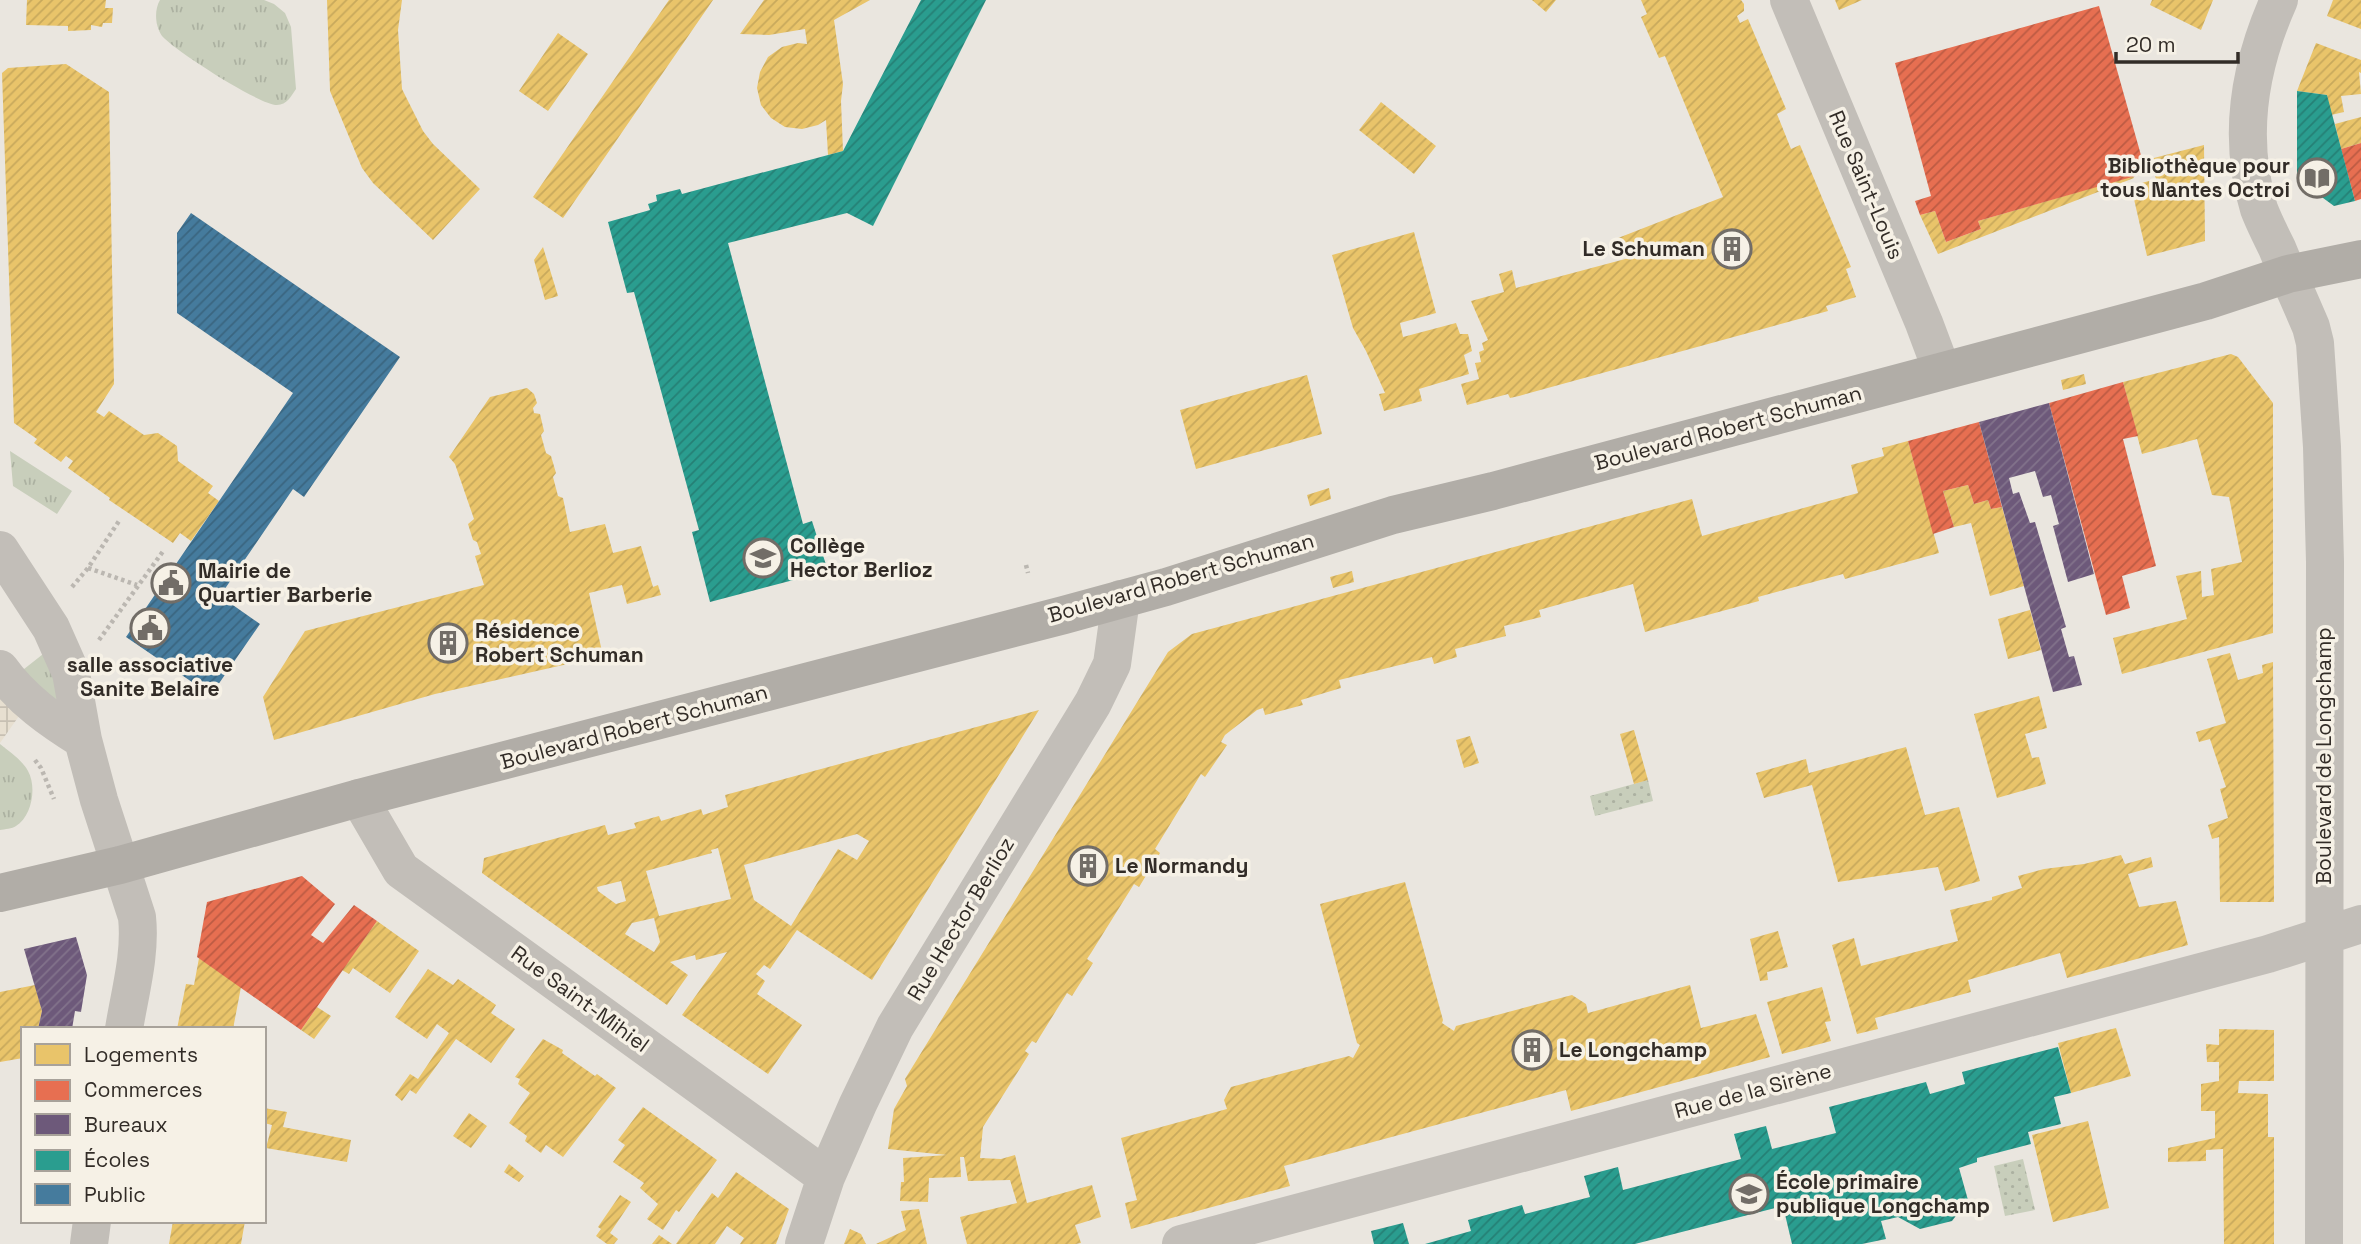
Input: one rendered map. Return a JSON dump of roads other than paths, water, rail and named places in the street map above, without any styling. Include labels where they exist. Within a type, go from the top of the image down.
[{"type":"main road","name":"Boulevard Robert Schuman","points":[[0,893],[120,865],[359,798],[1166,587],[1393,515],[1493,491],[2206,301],[2288,274],[2361,259]]},
{"type":"street","name":"Rue Saint-Louis","points":[[1789,0],[1942,371]]},
{"type":"street","name":"Boulevard de Longchamp","points":[[2279,0],[2265,33],[2253,75],[2248,110],[2251,162],[2259,209],[2311,327],[2315,343],[2322,447],[2325,562],[2324,1244]]},
{"type":"street","points":[[0,551],[51,628],[71,673],[83,740],[99,800],[137,917],[139,934],[124,1027]]},
{"type":"street","name":"Rue Hector Berlioz","points":[[804,1244],[826,1177],[895,1027],[1093,704],[1112,664],[1121,599]]},
{"type":"street","points":[[0,669],[34,707],[83,740]]},
{"type":"street","name":"Rue Saint-Mihiel","points":[[359,798],[401,870],[826,1177]]},
{"type":"street","name":"Rue de la Sirène","points":[[1181,1244],[2255,957],[2361,924]]},
{"type":"street","points":[[89,1244],[92,1223]]},
{"type":"place","name":"Bibliothèque pour tous Nantes Octroi","points":[[2317,178]]},
{"type":"place","name":"Le Schuman","points":[[1732,249]]},
{"type":"place","name":"Collège Hector Berlioz","points":[[763,558]]},
{"type":"place","name":"Mairie de Quartier Barberie","points":[[171,583]]},
{"type":"place","name":"salle associative Sanite Belaire","points":[[150,628]]},
{"type":"place","name":"Résidence Robert Schuman","points":[[448,643]]},
{"type":"place","name":"Le Normandy","points":[[1088,866]]},
{"type":"place","name":"Le Longchamp","points":[[1532,1050]]},
{"type":"place","name":"École primaire publique Longchamp","points":[[1749,1194]]}]
